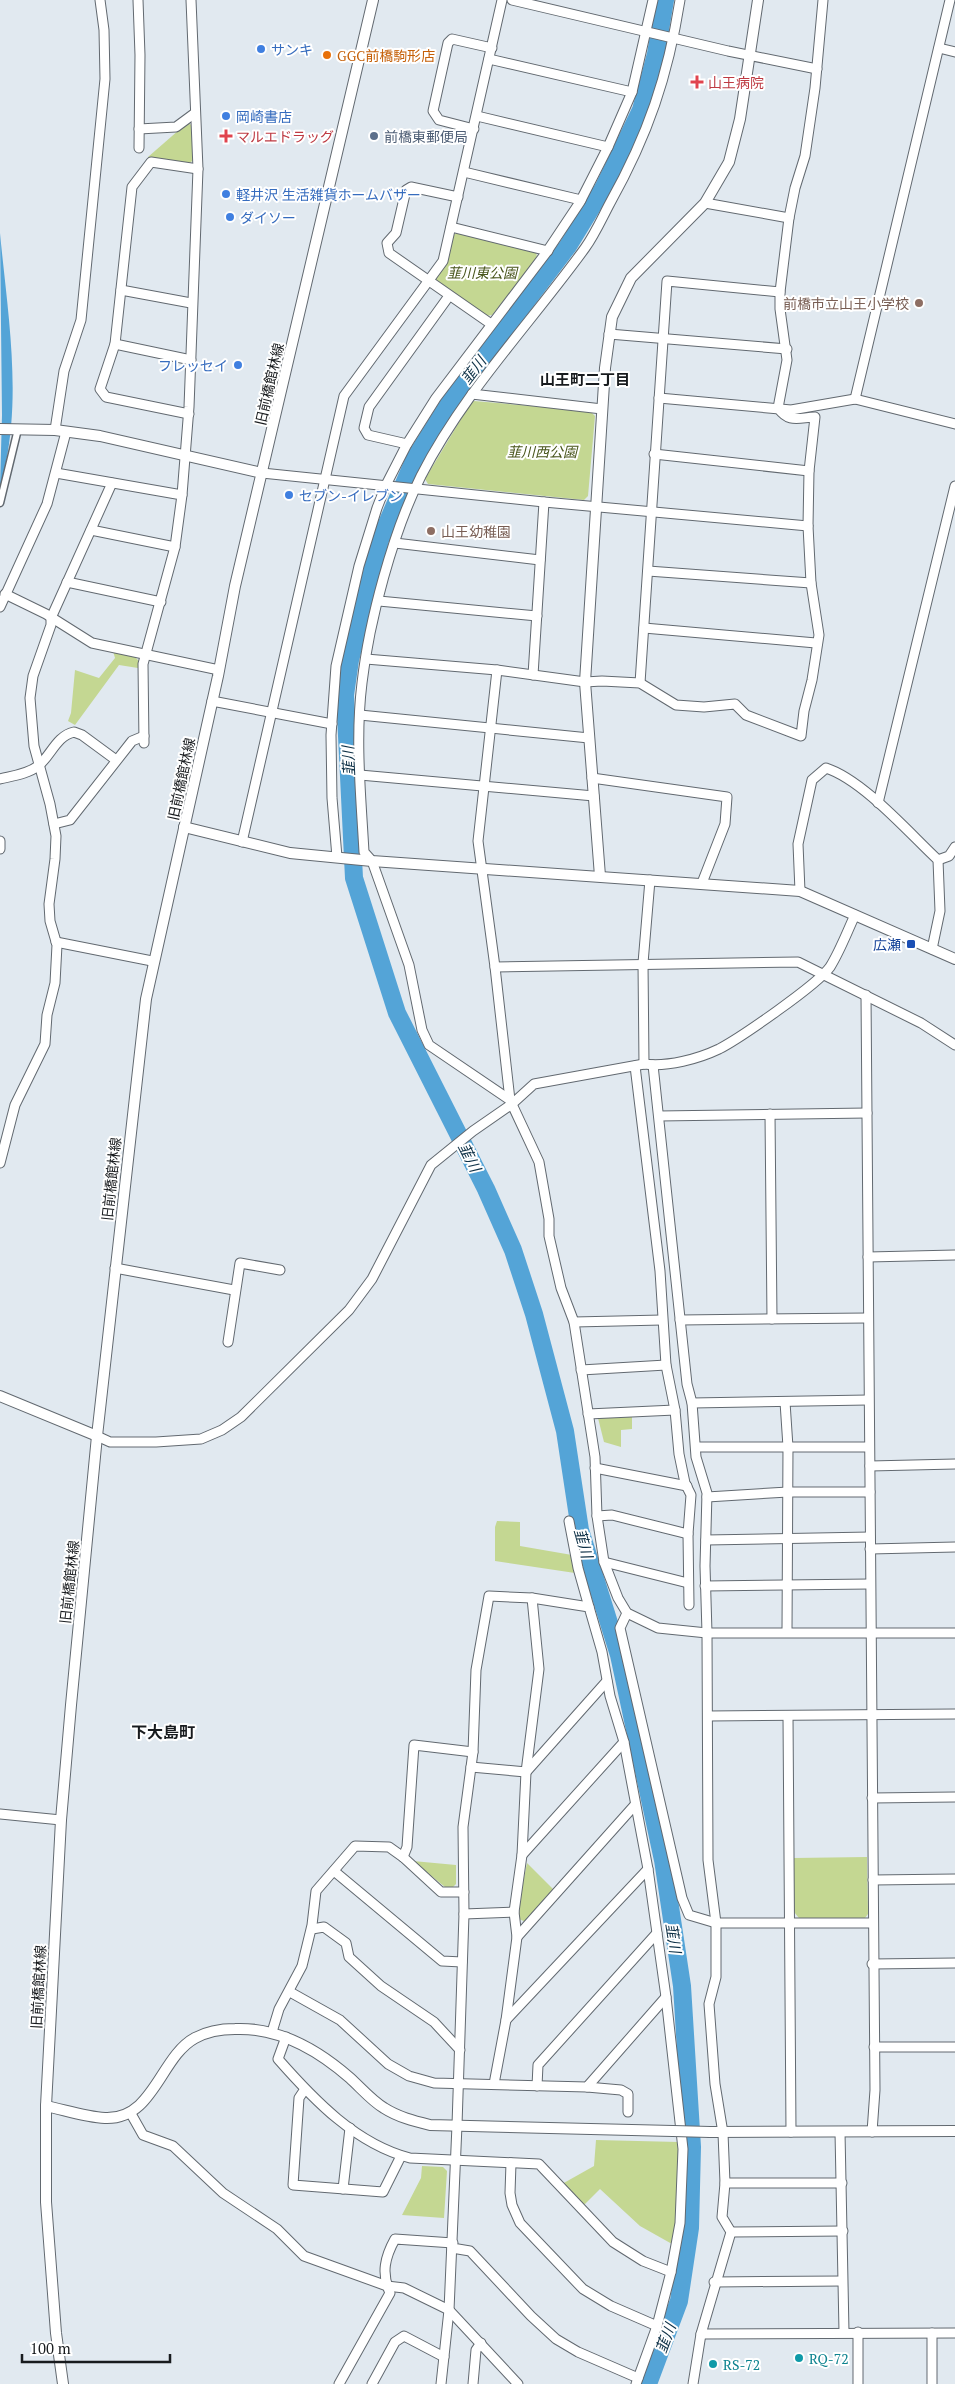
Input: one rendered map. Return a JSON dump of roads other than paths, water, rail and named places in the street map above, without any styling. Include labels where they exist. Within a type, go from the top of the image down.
[{"type":"street","points":[[55,430],[64,371],[81,320],[104,78],[104,30],[100,0]]},
{"type":"street","points":[[138,0],[140,55],[139,148]]},
{"type":"street","points":[[54,824],[70,820],[132,741],[144,740],[142,684],[146,653],[175,547],[182,496],[189,414],[191,303],[198,169],[190,0]]},
{"type":"street","name":"旧前橋館林線","points":[[63,2384],[56,2332],[46,2202],[46,2106],[61,1820],[97,1436],[146,999],[152,961],[212,701],[235,586],[373,0]]},
{"type":"street","points":[[242,842],[344,396],[443,260],[502,0]]},
{"type":"street","points":[[512,0],[672,38],[817,69]]},
{"type":"street","points":[[339,857],[332,798],[332,724],[336,666],[359,566],[407,444],[436,398],[548,251],[581,200],[608,147],[632,92],[648,32],[653,0]]},
{"type":"street","points":[[511,1102],[429,1045],[422,1030],[409,965],[372,861],[364,852],[360,775],[362,683],[379,601],[412,488],[472,394],[586,246],[642,142],[662,88],[680,0]]},
{"type":"street","points":[[600,876],[585,682],[602,409],[609,334],[616,306],[631,278],[705,203],[729,162],[740,119],[758,0]]},
{"type":"street","points":[[366,659],[497,670],[585,682],[640,683],[676,705],[704,707],[735,704],[746,715],[801,736],[816,643],[819,635],[811,583],[808,526],[809,471],[814,417],[790,419],[784,416],[778,408],[787,360],[780,309],[780,292],[789,218],[795,188],[805,156],[817,69],[823,0]]},
{"type":"street","points":[[855,399],[950,0]]},
{"type":"street","points":[[474,129],[439,120],[433,110],[448,42],[452,39],[492,48]]},
{"type":"street","points":[[939,48],[955,52]]},
{"type":"street","points":[[489,59],[632,92]]},
{"type":"street","points":[[139,129],[176,127],[196,113]]},
{"type":"street","points":[[477,116],[608,147]]},
{"type":"street","points":[[189,414],[106,397],[100,389],[115,344],[132,186],[151,162],[198,169]]},
{"type":"street","points":[[464,172],[581,200]]},
{"type":"street","points":[[458,197],[411,187],[406,190],[396,233],[387,243],[389,252],[428,282],[491,324]]},
{"type":"street","points":[[705,203],[789,218]]},
{"type":"street","points":[[451,227],[548,251]]},
{"type":"street","points":[[640,683],[653,513],[654,454],[667,281],[780,292]]},
{"type":"street","points":[[122,290],[191,303]]},
{"type":"street","points":[[407,444],[368,435],[364,428],[369,407],[449,296]]},
{"type":"street","points":[[609,334],[786,349]]},
{"type":"street","points":[[115,344],[191,360]]},
{"type":"street","points":[[472,394],[602,409]]},
{"type":"street","points":[[659,398],[791,410],[855,399],[955,424]]},
{"type":"street","points":[[0,429],[55,430],[186,454],[262,473],[326,478],[653,513],[808,526]]},
{"type":"street","points":[[0,503],[15,429]]},
{"type":"street","points":[[0,606],[42,517],[56,473],[66,432]]},
{"type":"street","points":[[654,454],[809,471]]},
{"type":"street","points":[[56,473],[182,496]]},
{"type":"street","points":[[0,1163],[16,1105],[45,1044],[47,1015],[55,982],[56,942],[50,920],[49,904],[55,859],[54,824],[39,766],[32,728],[30,698],[33,676],[51,625],[51,618],[112,483]]},
{"type":"street","points":[[878,803],[955,486]]},
{"type":"street","points":[[533,675],[544,502]]},
{"type":"street","points":[[91,530],[175,547]]},
{"type":"street","points":[[395,542],[540,560]]},
{"type":"street","points":[[648,571],[811,583]]},
{"type":"street","points":[[68,582],[161,602]]},
{"type":"street","points":[[5,594],[92,642],[218,670]]},
{"type":"street","points":[[379,601],[537,616]]},
{"type":"street","points":[[644,628],[816,643]]},
{"type":"street","points":[[497,670],[478,841],[511,1102],[539,1162],[550,1219],[549,1236],[561,1288],[574,1322],[595,1468],[597,1516],[604,1562],[618,1598],[627,1613],[658,1628],[707,1633],[955,1633]]},
{"type":"street","points":[[212,701],[332,724]]},
{"type":"street","points":[[360,715],[589,738]]},
{"type":"street","points":[[0,779],[32,771],[39,766],[62,738],[74,732],[82,735],[116,760]]},
{"type":"street","points":[[800,891],[798,844],[812,780],[826,768],[838,772],[878,803],[938,860],[940,911],[932,949]]},
{"type":"street","points":[[360,775],[594,796]]},
{"type":"street","points":[[592,778],[727,797],[725,824],[702,883]]},
{"type":"street","points":[[184,826],[290,853],[372,861],[481,867],[800,891],[955,959]]},
{"type":"street","points":[[0,841],[0,849]]},
{"type":"street","points":[[938,860],[949,856],[955,847]]},
{"type":"street","points":[[650,880],[644,963],[644,1065],[666,1365],[675,1410],[679,1454],[691,1495],[688,1534],[689,1605]]},
{"type":"street","points":[[0,1396],[110,1442],[156,1442],[201,1439],[222,1430],[241,1417],[349,1310],[372,1279],[430,1166],[452,1147],[534,1084],[691,1059],[719,1049],[815,983],[829,967],[855,915]]},
{"type":"street","points":[[56,942],[152,961]]},
{"type":"street","points":[[495,967],[644,963],[798,962],[922,1023],[955,1045]]},
{"type":"street","points":[[866,995],[874,2047],[872,2132]]},
{"type":"street","points":[[644,1065],[660,1116],[687,1384],[692,1403],[696,1447],[707,1497],[705,1586],[708,1716],[708,1860],[716,1923],[716,1977],[709,2004],[715,2084],[723,2133],[725,2183],[722,2217],[731,2232],[714,2282],[701,2334],[694,2384]]},
{"type":"street","points":[[660,1116],[867,1113]]},
{"type":"street","points":[[770,1114],[772,1319]]},
{"type":"street","points":[[868,1257],[955,1255]]},
{"type":"street","points":[[228,1342],[234,1290],[240,1263],[280,1270]]},
{"type":"street","points":[[115,1268],[234,1290]]},
{"type":"street","points":[[680,1320],[867,1318]]},
{"type":"street","points":[[574,1322],[662,1320]]},
{"type":"street","points":[[581,1370],[666,1365]]},
{"type":"street","points":[[692,1403],[868,1400]]},
{"type":"street","points":[[785,1402],[788,1448],[787,1632]]},
{"type":"street","points":[[588,1414],[675,1410]]},
{"type":"street","points":[[696,1447],[869,1447]]},
{"type":"street","points":[[870,1466],[955,1464]]},
{"type":"street","points":[[595,1468],[687,1486]]},
{"type":"street","points":[[707,1497],[788,1492],[870,1492]]},
{"type":"street","points":[[597,1516],[612,1515],[688,1534]]},
{"type":"street","points":[[339,2384],[390,2293],[384,2274],[386,2254],[395,2239],[452,2246],[470,2251],[531,2316],[556,2339],[637,2381],[657,2326],[671,2272],[680,2223],[683,2149],[666,1997],[648,1868],[634,1806],[624,1742],[578,1569],[569,1521]]},
{"type":"street","points":[[706,1540],[870,1537]]},
{"type":"street","points":[[870,1549],[955,1548]]},
{"type":"street","points":[[604,1562],[688,1583]]},
{"type":"street","points":[[705,1586],[870,1584]]},
{"type":"street","points":[[441,2384],[449,2310],[459,2084],[464,1914],[463,1827],[473,1752],[476,1670],[490,1596],[532,1598],[589,1606]]},
{"type":"street","points":[[494,2084],[506,2020],[517,1937],[514,1912],[522,1855],[526,1772],[539,1669],[532,1598]]},
{"type":"street","points":[[627,1613],[620,1628],[682,1898],[689,1915],[716,1923],[872,1923]]},
{"type":"street","points":[[526,1772],[607,1681]]},
{"type":"street","points":[[708,1716],[955,1714]]},
{"type":"street","points":[[788,1716],[791,2132]]},
{"type":"street","points":[[522,1855],[624,1742]]},
{"type":"street","points":[[403,1857],[407,1847],[414,1745],[473,1752]]},
{"type":"street","points":[[471,1767],[526,1772]]},
{"type":"street","points":[[872,1798],[955,1797]]},
{"type":"street","points":[[517,1937],[634,1806]]},
{"type":"street","points":[[0,1814],[61,1820]]},
{"type":"street","points":[[272,2032],[279,2009],[290,1992],[302,1966],[312,1928],[316,1891],[354,1846],[389,1847],[403,1857],[441,1892],[464,1892]]},
{"type":"street","points":[[506,2020],[648,1868]]},
{"type":"street","points":[[334,1871],[442,1961],[462,1962]]},
{"type":"street","points":[[873,1880],[955,1878]]},
{"type":"street","points":[[464,1914],[514,1912]]},
{"type":"street","points":[[312,1928],[324,1926],[346,1943],[349,1957],[381,1986],[434,2022],[460,2050]]},
{"type":"street","points":[[537,2086],[538,2065],[657,1933]]},
{"type":"street","points":[[872,1964],[955,1963]]},
{"type":"street","points":[[290,1992],[340,2020],[388,2064],[409,2076],[434,2083],[587,2087],[621,2090],[628,2094],[628,2112]]},
{"type":"street","points":[[587,2087],[666,1997]]},
{"type":"street","points":[[46,2106],[106,2118],[130,2112],[150,2095],[178,2052],[194,2038],[211,2032],[235,2028],[272,2032],[286,2037],[331,2062],[383,2108],[404,2118],[430,2125],[723,2133],[955,2131]]},
{"type":"street","points":[[286,2037],[278,2059],[305,2089],[350,2128],[389,2153],[455,2162],[539,2164],[612,2242],[643,2261],[671,2272]]},
{"type":"street","points":[[874,2047],[955,2047]]},
{"type":"street","points":[[305,2089],[299,2098],[293,2185],[383,2192],[401,2156]]},
{"type":"street","points":[[130,2112],[143,2135],[173,2146],[223,2193],[278,2229],[304,2256],[387,2286],[404,2288],[449,2310],[518,2384]]},
{"type":"street","points":[[343,2189],[350,2128]]},
{"type":"street","points":[[840,2132],[844,2332]]},
{"type":"street","points":[[511,2163],[510,2193],[512,2205],[520,2223],[583,2289],[611,2306],[657,2326]]},
{"type":"street","points":[[725,2183],[842,2182]]},
{"type":"street","points":[[731,2232],[842,2231]]},
{"type":"street","points":[[714,2282],[842,2281]]},
{"type":"street","points":[[858,2332],[858,2384]]},
{"type":"street","points":[[932,2333],[932,2384]]},
{"type":"street","points":[[701,2334],[955,2333]]},
{"type":"street","points":[[374,2383],[395,2342],[404,2336],[444,2357]]},
{"type":"street","points":[[473,2384],[476,2350],[481,2343]]},
{"type":"water","points":[[0,233],[13,376],[10,434],[3,482],[0,487],[2,415]]},
{"type":"waterway","name":"韮川","points":[[648,2384],[679,2301],[690,2228],[692,2147],[682,1986],[663,1860],[619,1655],[580,1530],[565,1431],[534,1314],[513,1250],[486,1189],[397,1013],[354,878],[345,695],[350,660],[380,540],[415,458],[452,399],[568,246],[604,187],[641,110],[656,54],[665,0]]},
{"type":"place","name":"サンキ","points":[[261,49]]},
{"type":"place","name":"GGC前橋駒形店","points":[[327,55]]},
{"type":"place","name":"山王病院","points":[[697,82]]},
{"type":"place","name":"岡崎書店","points":[[226,116]]},
{"type":"place","name":"マルエドラッグ","points":[[226,136]]},
{"type":"place","name":"前橋東郵便局","points":[[374,136]]},
{"type":"place","name":"軽井沢 生活雑貨ホームバザー","points":[[226,194]]},
{"type":"place","name":"ダイソー","points":[[230,217]]},
{"type":"place","name":"前橋市立山王小学校","points":[[919,303]]},
{"type":"place","name":"フレッセイ","points":[[238,365]]},
{"type":"place","name":"セブン-イレブン","points":[[289,495]]},
{"type":"place","name":"山王幼稚園","points":[[431,531]]},
{"type":"place","name":"広瀬","points":[[911,944]]},
{"type":"place","name":"RQ-72","points":[[799,2358]]},
{"type":"place","name":"RS-72","points":[[713,2364]]},
{"type":"district","name":"山王町二丁目","points":[[585,379]]},
{"type":"district","name":"下大島町","points":[[163,1732]]},
{"type":"park label","name":"韮川東公園","points":[[482,272]]},
{"type":"park label","name":"韮川西公園","points":[[542,451]]}]
